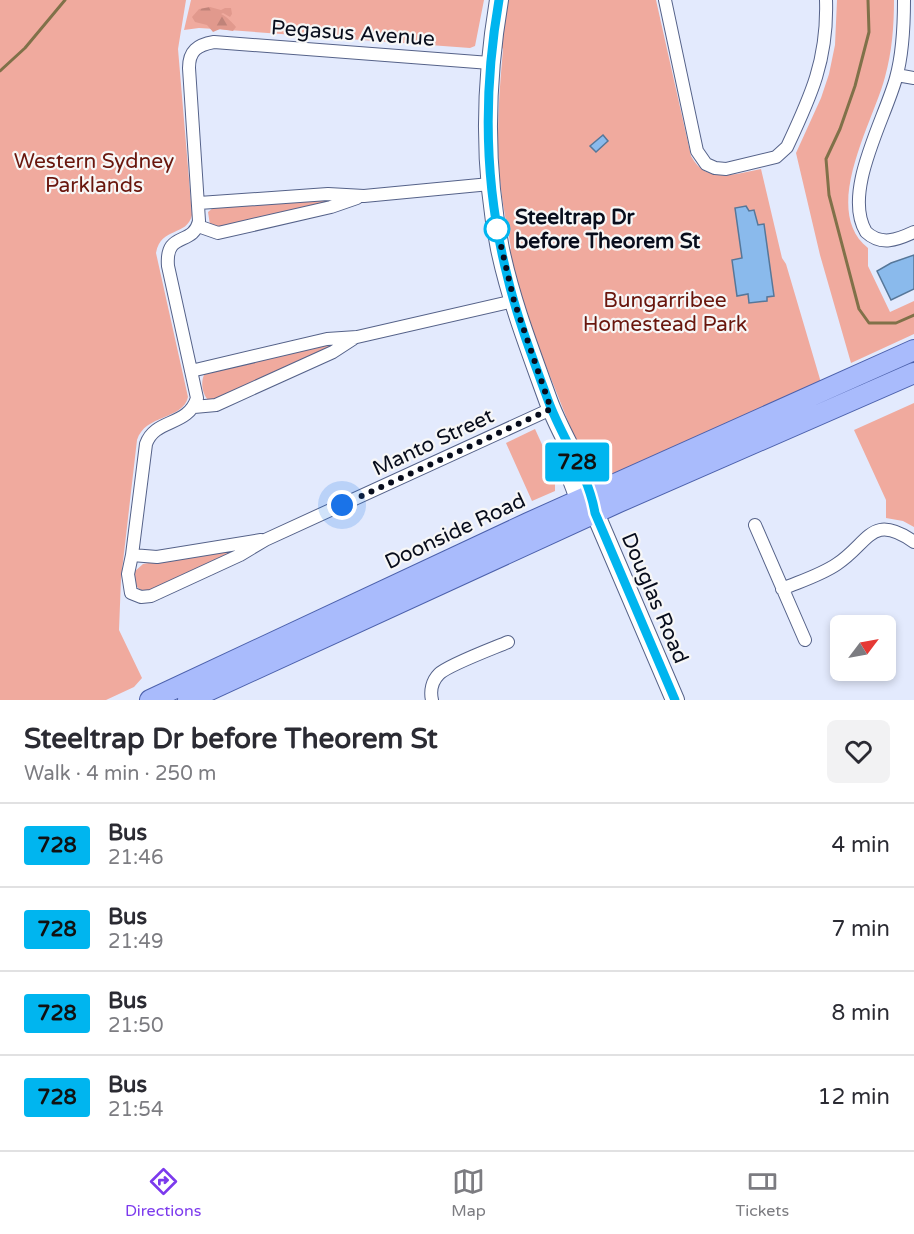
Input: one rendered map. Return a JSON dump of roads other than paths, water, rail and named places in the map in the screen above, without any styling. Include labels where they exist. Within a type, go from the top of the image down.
[{"type":"main road","name":"Doonside Road","points":[[189,700],[589,503],[914,350]]},
{"type":"main road","name":"Doonside Road","points":[[150,700],[517,528],[589,503],[914,373]]},
{"type":"street","name":"Douglas Road","points":[[500,0],[490,63],[487,124],[490,184],[500,248],[514,301],[551,409],[672,699]]},
{"type":"street","points":[[665,0],[697,152],[706,164],[720,169],[776,157],[787,147],[809,101],[822,62],[827,23],[826,0]]},
{"type":"street","points":[[904,0],[904,21],[897,75],[888,106],[863,168],[859,193],[860,210],[866,232],[879,240],[889,241],[914,232]]},
{"type":"street","name":"Pegasus Avenue","points":[[199,203],[189,60],[195,48],[214,42],[490,63]]},
{"type":"street","points":[[897,75],[914,78]]},
{"type":"street","points":[[132,555],[148,437],[156,430],[184,417],[194,407],[197,394],[167,254],[171,244],[189,235],[198,226],[199,203],[328,194],[364,196],[490,184]]},
{"type":"street","points":[[198,226],[218,233],[331,207],[364,196]]},
{"type":"street","points":[[191,371],[327,339],[357,337],[514,301]]},
{"type":"street","points":[[194,407],[216,405],[333,352],[357,337]]},
{"type":"street","name":"Manto Street","points":[[265,540],[157,556],[132,555],[128,574],[131,593],[141,597],[151,596],[240,555],[265,540],[551,409]]},
{"type":"street","points":[[755,525],[805,640]]},
{"type":"street","points":[[782,589],[836,565],[878,530],[897,531],[914,542]]},
{"type":"street","points":[[432,700],[430,693],[433,682],[443,670],[508,642]]},
{"type":"waterway","points":[[0,71],[25,48],[65,0]]},
{"type":"waterway","points":[[868,0],[869,32],[855,86],[840,129],[826,159],[829,195],[859,309],[869,323],[896,323],[914,315]]},
{"type":"place","name":"Steeltrap Dr before Theorem St","points":[[497,229]]},
{"type":"park label","name":"Western Sydney Parklands","points":[[94,173]]},
{"type":"park label","name":"Bungarribee Homestead Park","points":[[665,312]]}]
